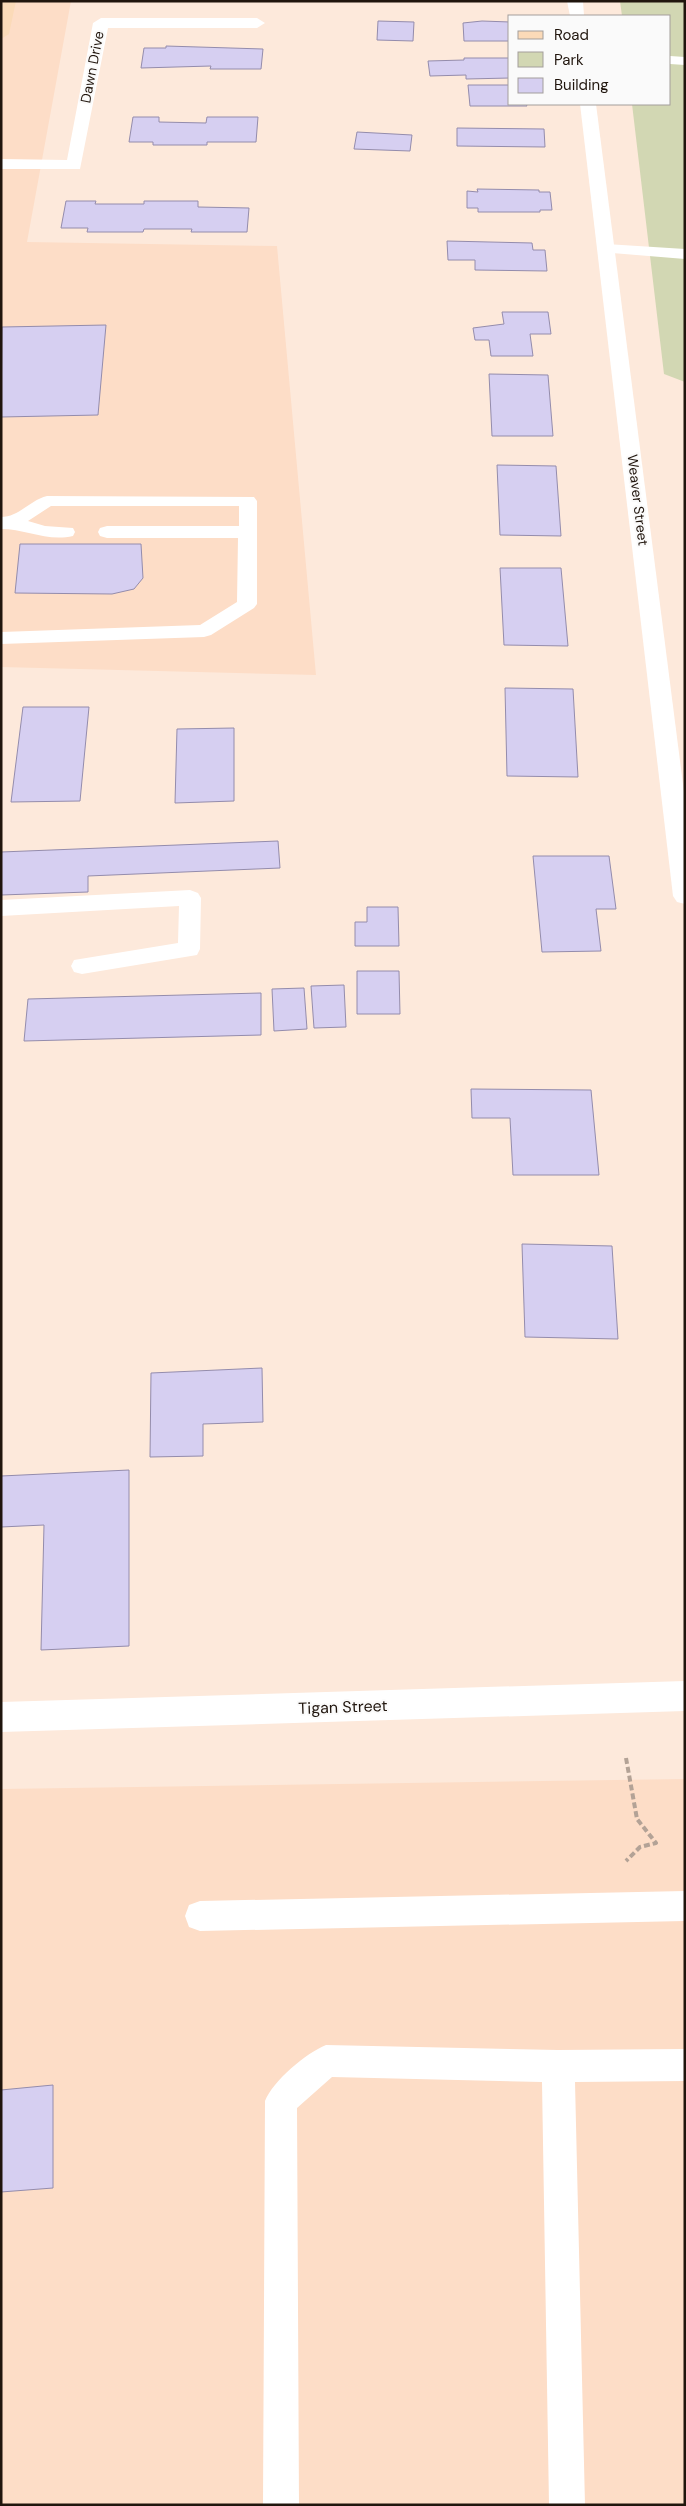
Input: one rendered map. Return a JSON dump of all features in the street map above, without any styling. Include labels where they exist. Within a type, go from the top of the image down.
[{"type":"main road","points":[[1,34],[5,8]]},
{"type":"street","points":[[575,1],[577,15]]},
{"type":"street","name":"Dawn Drive","points":[[1,164],[74,165],[101,23],[257,23]]},
{"type":"street","name":"Weaver Street","points":[[588,105],[685,896]]},
{"type":"street","name":"Tigan Street","points":[[1,1717],[685,1696]]},
{"type":"lane","points":[[671,60],[685,61]]},
{"type":"lane","points":[[606,250],[685,254]]},
{"type":"lane","points":[[1,638],[204,630],[247,604],[246,532],[248,501],[47,501],[7,523]]},
{"type":"lane","points":[[7,523],[44,532],[66,532]]},
{"type":"lane","points":[[107,532],[246,532]]},
{"type":"lane","points":[[1,908],[190,898],[189,949],[82,966]]},
{"type":"lane","points":[[200,1916],[685,1906]]},
{"type":"lane","points":[[281,2505],[281,2102],[326,2061],[558,2066],[685,2065]]},
{"type":"lane","points":[[558,2066],[567,2505]]},
{"type":"path","points":[[621,1866],[640,1847],[656,1843],[637,1819],[626,1758]]},
{"type":"shaded area","points":[[1,1],[71,1],[27,242],[277,246],[316,675],[1,667]]},
{"type":"shaded area","points":[[685,1779],[685,2505],[1,2505],[1,1789]]},
{"type":"green space","points":[[620,1],[685,1],[685,382],[664,374],[632,105],[671,105],[671,15],[622,15]]},
{"type":"building","points":[[378,21],[414,22],[413,41],[377,40]]},
{"type":"building","points":[[482,21],[508,22],[508,41],[464,41],[463,23]]},
{"type":"building","points":[[166,46],[263,49],[261,69],[210,69],[211,66],[141,68],[144,48],[166,48]]},
{"type":"building","points":[[464,58],[508,58],[508,78],[466,79],[466,75],[430,76],[428,61],[464,60]]},
{"type":"building","points":[[468,85],[508,85],[508,105],[527,106],[470,106]]},
{"type":"building","points":[[133,117],[159,117],[159,122],[206,123],[207,117],[258,117],[256,142],[207,142],[207,145],[153,145],[153,142],[129,142]]},
{"type":"building","points":[[457,128],[544,129],[545,147],[457,146]]},
{"type":"building","points":[[357,132],[412,135],[410,151],[354,149]]},
{"type":"building","points":[[477,189],[539,190],[539,192],[550,192],[552,210],[540,210],[540,212],[478,212],[478,208],[467,208],[467,191],[478,192]]},
{"type":"building","points":[[66,201],[96,201],[95,204],[144,204],[144,201],[198,201],[198,207],[249,208],[247,232],[191,232],[192,229],[144,229],[143,232],[87,232],[88,228],[61,228]]},
{"type":"building","points":[[447,241],[532,243],[533,250],[545,250],[547,271],[475,270],[475,260],[448,260]]},
{"type":"building","points":[[502,312],[548,312],[551,334],[530,334],[533,356],[491,356],[489,340],[475,340],[473,328],[504,324]]},
{"type":"building","points":[[106,325],[98,415],[1,417],[2,327]]},
{"type":"building","points":[[489,374],[548,375],[553,436],[492,436]]},
{"type":"building","points":[[497,465],[556,466],[561,536],[500,535]]},
{"type":"building","points":[[20,544],[141,544],[143,578],[134,589],[112,594],[15,593]]},
{"type":"building","points":[[500,568],[561,568],[568,646],[504,645]]},
{"type":"building","points":[[505,688],[573,689],[578,777],[507,776]]},
{"type":"building","points":[[23,707],[89,707],[80,801],[11,802]]},
{"type":"building","points":[[234,728],[234,801],[175,803],[177,729]]},
{"type":"building","points":[[278,841],[280,868],[88,876],[88,892],[1,895],[1,852]]},
{"type":"building","points":[[533,856],[609,856],[616,909],[596,909],[601,951],[542,952]]},
{"type":"building","points":[[367,907],[398,907],[399,946],[355,946],[355,922],[367,922]]},
{"type":"building","points":[[357,971],[399,971],[400,1014],[357,1014]]},
{"type":"building","points":[[344,985],[346,1027],[314,1028],[311,986]]},
{"type":"building","points":[[304,988],[307,1029],[274,1031],[272,989]]},
{"type":"building","points":[[261,993],[261,1035],[24,1041],[28,999]]},
{"type":"building","points":[[471,1089],[591,1090],[599,1175],[513,1175],[510,1118],[472,1118]]},
{"type":"building","points":[[522,1244],[612,1246],[618,1339],[525,1337]]},
{"type":"building","points":[[262,1368],[263,1422],[203,1424],[203,1456],[150,1457],[151,1373]]},
{"type":"building","points":[[129,1470],[129,1646],[41,1650],[44,1525],[1,1527],[1,1476]]},
{"type":"building","points":[[53,2085],[53,2188],[1,2192],[1,2090]]}]
